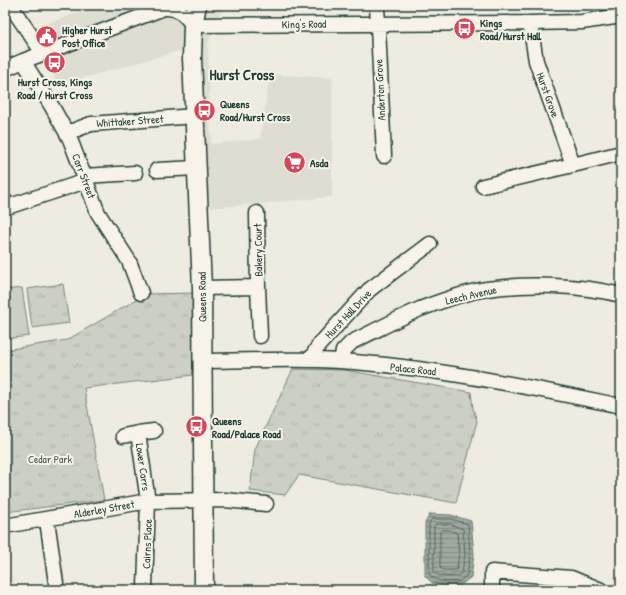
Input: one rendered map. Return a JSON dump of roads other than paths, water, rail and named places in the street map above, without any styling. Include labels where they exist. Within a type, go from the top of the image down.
[{"type":"main road","name":"Queens Road","points":[[197,5],[193,25],[194,116],[202,288],[204,590]]},
{"type":"street","points":[[10,5],[43,53]]},
{"type":"street","name":"Anderton Grove","points":[[377,5],[384,156]]},
{"type":"street","points":[[5,69],[147,9],[167,6],[182,12],[193,25]]},
{"type":"street","name":"King's Road","points":[[193,25],[582,22],[621,16]]},
{"type":"street","name":"Hurst Grove","points":[[530,23],[536,61],[573,164]]},
{"type":"street","name":"Carr Street","points":[[23,61],[67,133],[98,213],[129,261],[142,292]]},
{"type":"street","name":"Whittaker Street","points":[[67,133],[91,124],[194,116]]},
{"type":"street","points":[[483,186],[621,153]]},
{"type":"street","points":[[157,170],[197,168]]},
{"type":"street","points":[[6,204],[85,179],[135,173]]},
{"type":"street","name":"Bakery Court","points":[[257,213],[260,336]]},
{"type":"street","name":"Hurst Hall Drive","points":[[310,360],[319,345],[369,290],[430,244]]},
{"type":"street","name":"Leech Avenue","points":[[340,361],[343,351],[352,342],[420,310],[454,297],[487,289],[530,286],[572,287],[621,294]]},
{"type":"street","name":"Bakery Court","points":[[202,288],[258,287]]},
{"type":"street","name":"Palace Road","points":[[202,361],[340,361],[443,372],[621,406]]},
{"type":"street","name":"Lower Carrs","points":[[123,436],[154,431]]},
{"type":"street","name":"Lower Carrs","points":[[138,434],[148,501]]},
{"type":"street","name":"Alderley Street","points":[[5,526],[47,520],[148,501],[204,499],[266,504]]},
{"type":"street","name":"Cairns Place","points":[[146,587],[148,501]]},
{"type":"street","points":[[47,520],[56,590]]},
{"type":"street","points":[[492,590],[492,572],[571,578],[602,590]]},
{"type":"water","points":[[430,514],[451,515],[471,521],[474,554],[471,577],[461,585],[443,585],[432,583],[425,576],[425,523]]},
{"type":"place","name":"Kings Road/Hurst Hall","points":[[465,29]]},
{"type":"place","name":"Higher Hurst Post Office","points":[[47,36]]},
{"type":"place","name":"Hurst Cross, Kings Road / Hurst Cross","points":[[55,62]]},
{"type":"place","name":"Queens Road/Hurst Cross","points":[[204,110]]},
{"type":"place","name":"Asda","points":[[295,163]]},
{"type":"place","name":"Queens Road/Palace Road","points":[[196,427]]},
{"type":"district","name":"Hurst Cross","points":[[242,74]]},
{"type":"park label","name":"Cedar Park","points":[[50,459]]}]
